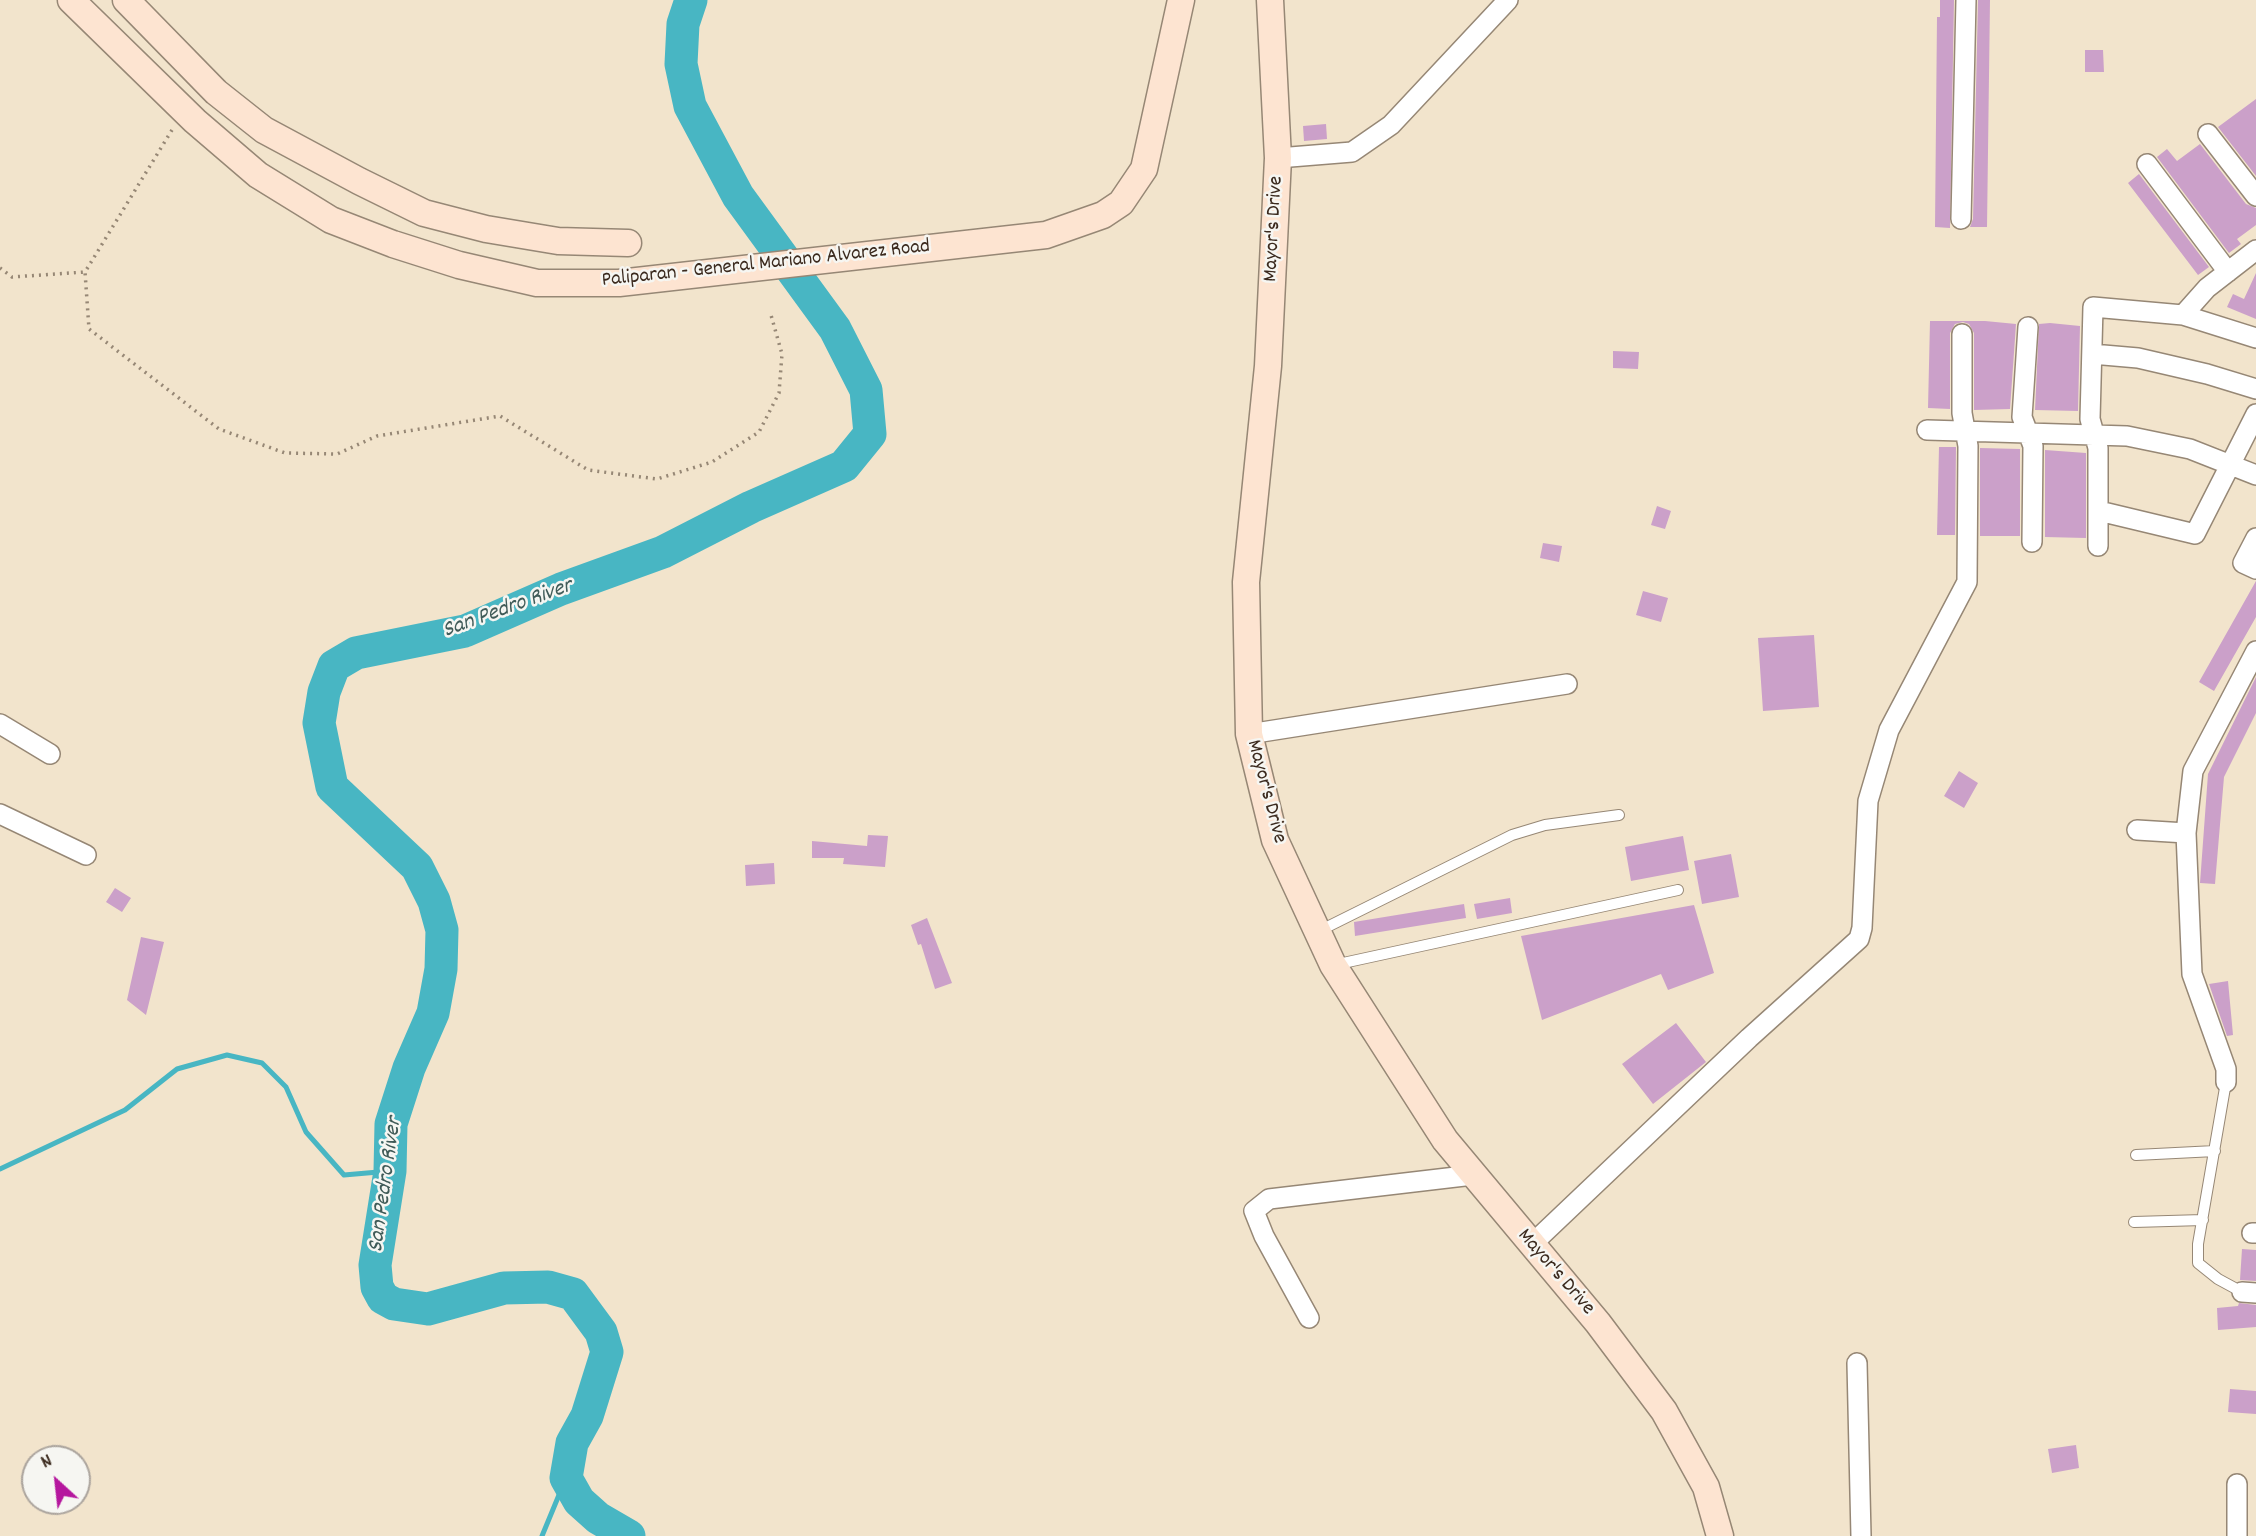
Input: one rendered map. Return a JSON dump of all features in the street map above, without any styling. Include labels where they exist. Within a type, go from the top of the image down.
[{"type":"street","name":"Paliparan - General Mariano Alvarez Road","points":[[71,0],[184,110],[258,175],[331,220],[459,264],[537,283],[619,284],[1046,235],[1103,215],[1121,203],[1144,169],[1181,0]]},
{"type":"street","name":"Paliparan - General Mariano Alvarez Road","points":[[126,0],[216,92],[255,122],[359,181],[424,213],[486,229],[558,241],[628,243]]},
{"type":"street","name":"Mayor's Drive","points":[[1270,0],[1278,158],[1268,366],[1247,582],[1249,734],[1275,840],[1334,965],[1445,1140],[1530,1246],[1598,1323],[1664,1411],[1706,1487],[1720,1536]]},
{"type":"street","points":[[1278,158],[1352,152],[1391,125],[1508,0]]},
{"type":"street","points":[[1961,219],[1966,0]]},
{"type":"street","points":[[2208,134],[2256,196]]},
{"type":"street","points":[[2147,164],[2228,272]]},
{"type":"street","points":[[2183,315],[2207,288],[2254,254]]},
{"type":"street","points":[[2098,545],[2098,448],[2090,419],[2094,307],[2183,315],[2256,338]]},
{"type":"street","points":[[2028,327],[2022,416],[2033,446],[2032,542]]},
{"type":"street","points":[[1530,1246],[1749,1038],[1859,939],[1863,928],[1868,801],[1889,730],[1967,582],[1968,446],[1964,431],[1962,334]]},
{"type":"street","points":[[2092,354],[2138,358],[2256,389]]},
{"type":"street","points":[[2099,510],[2195,534],[2256,414]]},
{"type":"street","points":[[1927,430],[2127,436],[2190,449],[2256,475]]},
{"type":"street","points":[[2256,538],[2244,563],[2256,569]]},
{"type":"street","points":[[2226,1082],[2226,1069],[2192,974],[2186,832],[2193,771],[2256,651]]},
{"type":"street","points":[[1249,734],[1567,684]]},
{"type":"street","points":[[0,724],[50,754]]},
{"type":"street","points":[[0,814],[86,855]]},
{"type":"street","points":[[2137,830],[2186,832]]},
{"type":"street","points":[[1309,1318],[1254,1211],[1269,1199],[1473,1175]]},
{"type":"street","points":[[1857,1363],[1861,1536]]},
{"type":"street","points":[[2236,1484],[2237,1536]]},
{"type":"lane","points":[[1318,931],[1512,835],[1545,825],[1619,815]]},
{"type":"lane","points":[[1334,965],[1678,890]]},
{"type":"lane","points":[[2226,1082],[2198,1263],[2249,1293]]},
{"type":"lane","points":[[2136,1155],[2215,1151]]},
{"type":"lane","points":[[2134,1222],[2203,1220]]},
{"type":"path","points":[[184,110],[85,272],[89,329],[219,429],[285,453],[337,454],[377,436],[500,416],[588,470],[657,479],[712,462],[759,432],[779,393],[782,354],[771,315]]},
{"type":"path","points":[[0,268],[12,277],[85,272]]},
{"type":"building","points":[[1940,0],[1954,0],[1950,228],[1935,227],[1937,17],[1940,17]]},
{"type":"building","points":[[1978,0],[1990,0],[1987,227],[1970,227],[1973,219]]},
{"type":"building","points":[[2085,50],[2103,50],[2104,72],[2085,72]]},
{"type":"building","points":[[2256,99],[2256,176],[2218,127]]},
{"type":"building","points":[[1326,124],[1327,139],[1304,141],[1303,126]]},
{"type":"building","points":[[2200,144],[2246,204],[2256,208],[2256,225],[2237,239],[2241,244],[2229,253],[2157,157],[2167,149],[2177,161]]},
{"type":"building","points":[[2139,174],[2209,267],[2198,275],[2128,183]]},
{"type":"building","points":[[2256,273],[2256,319],[2227,307],[2233,294],[2244,299]]},
{"type":"building","points":[[1930,321],[1985,321],[2016,324],[2010,409],[1974,410],[1974,333],[1969,324],[1963,322],[1955,324],[1950,333],[1950,409],[1928,408]]},
{"type":"building","points":[[2039,324],[2080,326],[2078,411],[2035,410]]},
{"type":"building","points":[[1613,351],[1639,352],[1638,369],[1613,368]]},
{"type":"building","points":[[1939,447],[1956,447],[1955,535],[1937,535]]},
{"type":"building","points":[[1980,448],[2020,449],[2020,536],[1980,536]]},
{"type":"building","points":[[2045,450],[2086,453],[2086,538],[2045,537]]},
{"type":"building","points":[[1657,506],[1671,511],[1665,529],[1651,525]]},
{"type":"building","points":[[1543,543],[1562,546],[1559,562],[1540,558]]},
{"type":"building","points":[[2256,581],[2256,617],[2214,691],[2199,682]]},
{"type":"building","points":[[1643,591],[1668,598],[1661,622],[1636,615]]},
{"type":"building","points":[[1814,635],[1819,707],[1763,711],[1758,638]]},
{"type":"building","points":[[2256,677],[2256,713],[2224,777],[2215,884],[2200,883],[2208,774]]},
{"type":"building","points":[[1959,771],[1978,783],[1964,808],[1944,796]]},
{"type":"building","points":[[868,835],[888,836],[885,867],[843,864],[844,858],[812,858],[812,841],[867,846]]},
{"type":"building","points":[[1683,836],[1689,870],[1631,881],[1625,847]]},
{"type":"building","points":[[1731,854],[1739,897],[1702,904],[1694,861]]},
{"type":"building","points":[[774,863],[775,884],[746,886],[745,865]]},
{"type":"building","points":[[115,888],[131,898],[122,912],[106,902]]},
{"type":"building","points":[[1510,898],[1512,913],[1477,919],[1474,904]]},
{"type":"building","points":[[1464,904],[1466,918],[1355,936],[1354,922]]},
{"type":"building","points":[[1694,905],[1714,973],[1668,990],[1661,974],[1542,1020],[1521,936]]},
{"type":"building","points":[[927,918],[952,983],[935,989],[921,944],[918,945],[911,925]]},
{"type":"building","points":[[141,937],[164,942],[146,1015],[127,1000]]},
{"type":"building","points":[[2228,981],[2233,1035],[2227,1036],[2209,984]]},
{"type":"building","points":[[1676,1023],[1706,1062],[1653,1104],[1622,1064]]},
{"type":"building","points":[[2242,1249],[2256,1250],[2256,1281],[2240,1280]]},
{"type":"building","points":[[2239,1303],[2256,1305],[2256,1327],[2218,1330],[2217,1308],[2238,1306]]},
{"type":"building","points":[[2230,1389],[2256,1391],[2256,1414],[2228,1412]]},
{"type":"building","points":[[2076,1445],[2079,1468],[2052,1473],[2048,1449]]},
{"type":"waterway","name":"San Pedro River","points":[[629,1536],[598,1518],[579,1501],[566,1478],[572,1443],[587,1416],[607,1352],[601,1332],[573,1294],[548,1287],[504,1288],[428,1309],[394,1304],[383,1298],[377,1287],[375,1265],[390,1171],[391,1124],[409,1068],[433,1013],[441,969],[442,930],[434,901],[417,867],[332,787],[319,723],[324,692],[334,666],[356,653],[465,631],[561,589],[663,552],[751,507],[844,466],[870,434],[866,390],[835,329],[738,196],[690,106],[681,64],[683,24],[691,0]]},
{"type":"waterway","points":[[0,1169],[125,1110],[177,1069],[227,1055],[262,1063],[286,1087],[306,1132],[344,1175],[390,1171]]},
{"type":"waterway","points":[[542,1536],[566,1478]]}]
